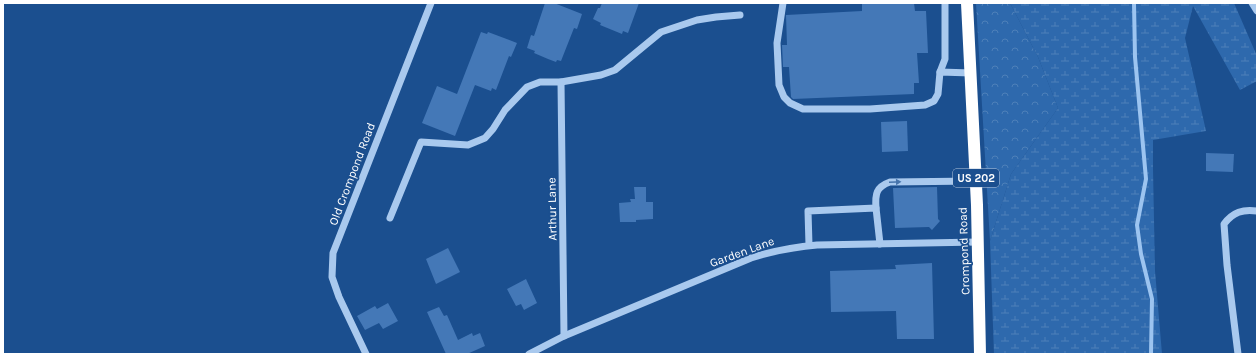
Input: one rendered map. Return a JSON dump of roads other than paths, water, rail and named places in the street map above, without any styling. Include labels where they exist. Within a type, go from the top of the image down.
[{"type":"highway","name":"Crompond Road","points":[[967,3],[976,181],[980,354]]},
{"type":"street","name":"Old Crompond Road","points":[[366,354],[339,297],[332,277],[333,253],[432,3]]},
{"type":"street","points":[[783,3],[777,42],[779,85],[784,97],[790,103],[803,109],[870,109],[925,105],[934,101],[938,94],[940,72],[945,59],[945,3]]},
{"type":"street","points":[[1252,3],[1257,11]]},
{"type":"street","points":[[390,218],[420,142],[468,145],[485,138],[506,110],[527,87],[540,82],[561,82],[601,76],[615,70],[661,32],[677,26],[716,17],[740,16]]},
{"type":"street","points":[[940,72],[971,73]]},
{"type":"street","name":"Arthur Lane","points":[[561,82],[564,336]]},
{"type":"street","points":[[880,244],[875,199],[877,191],[882,185],[890,182],[976,181]]},
{"type":"street","points":[[809,245],[808,212],[876,208]]},
{"type":"street","points":[[1238,354],[1227,265],[1224,224],[1230,216],[1238,212],[1247,210],[1257,211]]},
{"type":"street","name":"Garden Lane","points":[[529,354],[564,336],[751,258],[773,251],[809,245],[978,242]]},
{"type":"waterway","points":[[1134,3],[1135,57],[1146,179],[1137,225],[1141,254],[1152,299],[1151,354]]}]
